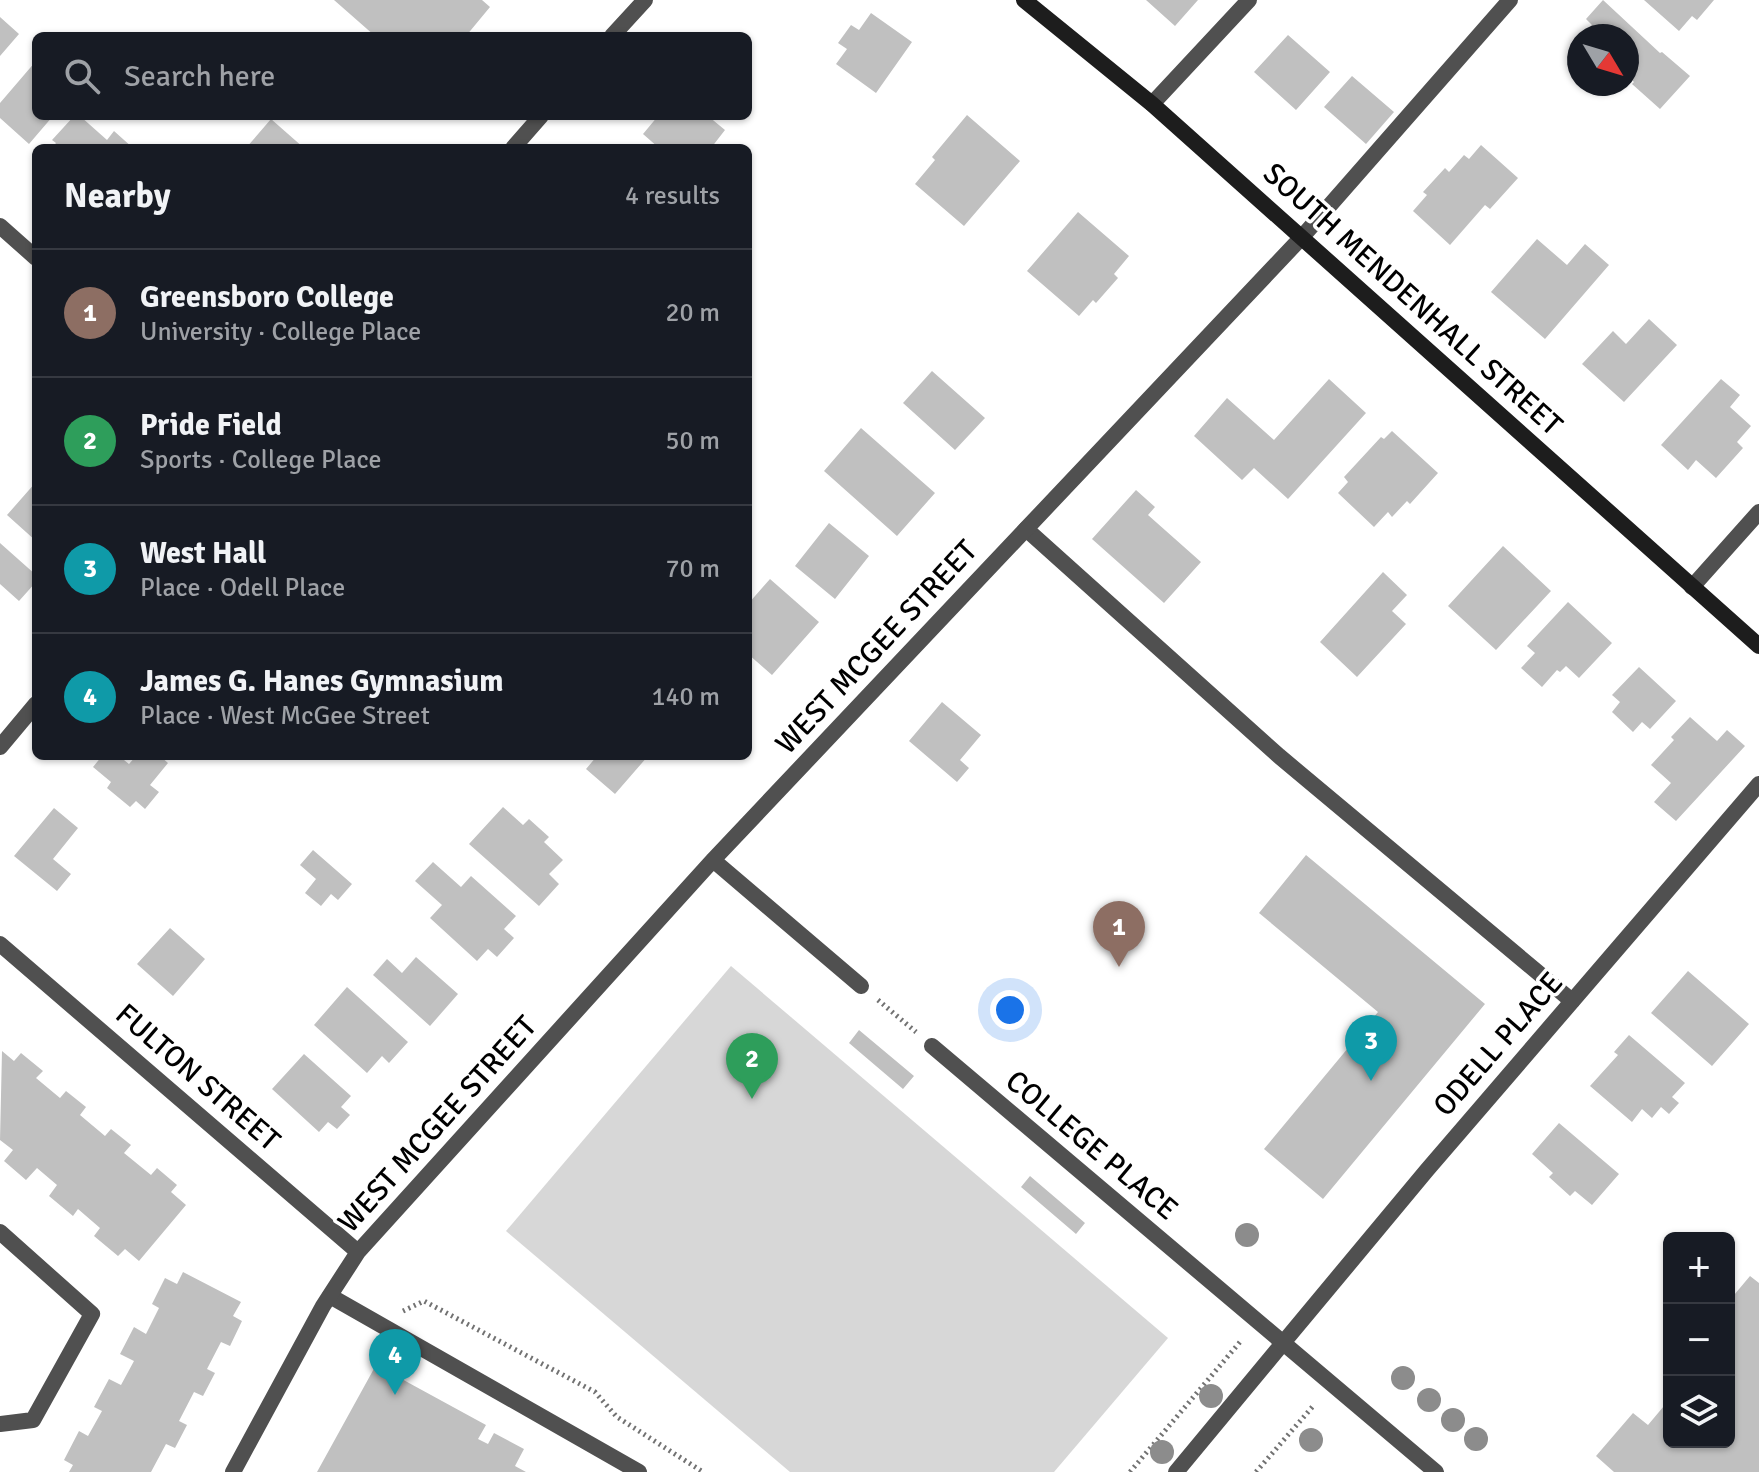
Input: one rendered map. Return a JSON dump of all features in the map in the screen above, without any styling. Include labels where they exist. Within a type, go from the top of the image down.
[{"type":"street","points":[[616,32],[645,0]]},
{"type":"street","name":"SOUTH MENDENHALL STREET","points":[[1024,0],[1152,104],[1759,646]]},
{"type":"street","points":[[1152,104],[1249,0]]},
{"type":"street","name":"WEST MCGEE STREET","points":[[233,1472],[330,1296],[358,1252],[713,860],[1302,237],[1510,0]]},
{"type":"street","points":[[516,144],[538,120]]},
{"type":"street","points":[[0,226],[32,254]]},
{"type":"street","points":[[1692,587],[1759,512]]},
{"type":"street","points":[[1026,529],[1279,756],[1572,1001]]},
{"type":"street","points":[[0,747],[32,709]]},
{"type":"street","name":"ODELL PLACE","points":[[1176,1472],[1759,784]]},
{"type":"street","points":[[713,860],[861,986]]},
{"type":"street","name":"FULTON STREET","points":[[0,944],[358,1252]]},
{"type":"street","name":"COLLEGE PLACE","points":[[932,1046],[1436,1472]]},
{"type":"street","points":[[0,1232],[92,1314],[33,1420],[0,1424]]},
{"type":"street","points":[[330,1296],[639,1472]]},
{"type":"path","points":[[861,986],[932,1046]]},
{"type":"path","points":[[376,1322],[424,1301],[595,1392],[617,1417],[703,1472]]},
{"type":"path","points":[[1130,1472],[1240,1342]]},
{"type":"path","points":[[1256,1472],[1314,1405]]},
{"type":"shaded area","points":[[731,966],[1168,1338],[1054,1472],[790,1472],[506,1231]]},
{"type":"building","points":[[334,0],[482,0],[490,7],[469,32],[370,32]]},
{"type":"building","points":[[1146,0],[1198,0],[1175,26]]},
{"type":"building","points":[[1603,0],[1629,24],[1591,24],[1586,19]]},
{"type":"building","points":[[1644,0],[1714,0],[1697,20],[1692,16],[1679,31]]},
{"type":"building","points":[[871,13],[912,42],[876,93],[836,64],[847,49],[838,43],[851,25],[859,30]]},
{"type":"building","points":[[0,17],[19,34],[0,56]]},
{"type":"building","points":[[1639,33],[1690,76],[1660,109],[1639,90]]},
{"type":"building","points":[[1288,35],[1330,72],[1296,110],[1254,72]]},
{"type":"building","points":[[32,66],[32,120],[50,120],[29,144],[0,118],[0,103]]},
{"type":"building","points":[[1352,76],[1394,112],[1366,144],[1324,107]]},
{"type":"building","points":[[967,115],[1020,161],[964,226],[915,184],[935,160],[932,157]]},
{"type":"building","points":[[70,120],[84,120],[107,140],[114,131],[129,144],[55,144],[52,140]]},
{"type":"building","points":[[272,120],[299,144],[249,144]]},
{"type":"building","points":[[655,120],[713,120],[725,130],[714,144],[654,144],[643,134]]},
{"type":"building","points":[[1481,145],[1518,178],[1490,209],[1485,205],[1450,245],[1413,211],[1427,195],[1423,192],[1445,168],[1449,172],[1464,155],[1469,159]]},
{"type":"building","points":[[1078,212],[1129,256],[1114,274],[1118,278],[1096,303],[1093,300],[1079,316],[1027,271]]},
{"type":"building","points":[[1537,239],[1567,265],[1585,244],[1609,265],[1545,339],[1491,292]]},
{"type":"building","points":[[1649,319],[1677,345],[1624,402],[1582,364],[1613,331],[1626,344]]},
{"type":"building","points":[[932,371],[985,418],[955,450],[903,403]]},
{"type":"building","points":[[1329,379],[1366,413],[1288,499],[1254,468],[1242,480],[1194,436],[1227,398],[1274,440]]},
{"type":"building","points":[[1721,379],[1740,395],[1730,407],[1751,426],[1737,442],[1743,448],[1716,478],[1696,460],[1688,470],[1661,445]]},
{"type":"building","points":[[861,428],[935,493],[897,536],[824,471]]},
{"type":"building","points":[[1392,431],[1438,473],[1410,504],[1407,501],[1392,517],[1388,512],[1374,527],[1338,493],[1348,482],[1344,477],[1381,437],[1384,439]]},
{"type":"building","points":[[32,487],[32,537],[7,515]]},
{"type":"building","points":[[1136,490],[1155,507],[1148,515],[1201,562],[1164,603],[1092,539]]},
{"type":"building","points":[[829,523],[869,556],[835,599],[795,566]]},
{"type":"building","points":[[0,543],[32,571],[32,586],[19,601],[0,584]]},
{"type":"building","points":[[1503,546],[1551,591],[1496,650],[1448,606]]},
{"type":"building","points":[[1383,572],[1407,595],[1392,611],[1406,624],[1357,677],[1320,642]]},
{"type":"building","points":[[770,579],[819,622],[772,675],[752,658],[752,599]]},
{"type":"building","points":[[1568,602],[1612,643],[1579,678],[1566,666],[1560,672],[1557,670],[1542,687],[1521,668],[1535,653],[1527,646]]},
{"type":"building","points":[[1639,667],[1676,701],[1650,729],[1642,722],[1633,732],[1612,712],[1620,702],[1612,695]]},
{"type":"building","points":[[942,702],[981,735],[960,760],[969,768],[957,782],[909,741]]},
{"type":"building","points":[[1690,717],[1717,741],[1727,730],[1745,746],[1676,821],[1654,802],[1671,783],[1651,765]]},
{"type":"building","points":[[99,760],[124,760],[129,764],[132,760],[165,760],[168,763],[150,785],[159,792],[145,809],[136,801],[130,807],[107,788],[111,782],[93,767]]},
{"type":"building","points":[[594,760],[645,760],[615,794],[586,769]]},
{"type":"building","points":[[503,807],[523,825],[529,819],[549,837],[544,842],[563,860],[549,874],[559,884],[539,906],[469,844]]},
{"type":"building","points":[[54,808],[78,828],[53,859],[71,874],[57,891],[14,856]]},
{"type":"building","points":[[313,850],[352,884],[338,900],[331,894],[321,906],[305,893],[316,879],[300,865]]},
{"type":"building","points":[[1306,855],[1485,1004],[1323,1199],[1264,1149],[1378,1012],[1259,913]]},
{"type":"building","points":[[433,862],[461,887],[471,876],[516,916],[504,929],[514,938],[497,957],[488,949],[477,961],[430,918],[442,905],[415,881]]},
{"type":"building","points":[[170,928],[205,959],[173,996],[137,964]]},
{"type":"building","points":[[416,957],[458,994],[430,1026],[373,975],[387,959],[402,973]]},
{"type":"building","points":[[1688,971],[1749,1024],[1712,1066],[1651,1013]]},
{"type":"building","points":[[347,987],[408,1042],[389,1063],[382,1056],[367,1073],[314,1025]]},
{"type":"building","points":[[859,1030],[914,1076],[903,1089],[849,1043]]},
{"type":"building","points":[[1629,1035],[1685,1083],[1672,1097],[1679,1103],[1669,1114],[1661,1107],[1652,1118],[1642,1109],[1632,1122],[1590,1086],[1618,1055],[1614,1052]]},
{"type":"building","points":[[2,1051],[14,1061],[21,1053],[43,1071],[36,1078],[60,1098],[66,1091],[86,1107],[80,1115],[105,1136],[111,1129],[131,1145],[124,1153],[151,1175],[157,1168],[177,1185],[171,1192],[186,1205],[139,1261],[125,1249],[118,1256],[94,1236],[100,1228],[78,1209],[73,1216],[49,1196],[57,1185],[37,1168],[26,1180],[4,1161],[13,1150],[0,1140]]},
{"type":"building","points":[[304,1054],[351,1096],[341,1107],[350,1115],[337,1129],[328,1122],[319,1132],[272,1089]]},
{"type":"building","points":[[1559,1123],[1619,1174],[1592,1205],[1575,1191],[1570,1196],[1549,1177],[1553,1173],[1532,1154]]},
{"type":"building","points":[[1030,1176],[1085,1223],[1076,1234],[1021,1187]]},
{"type":"building","points":[[183,1272],[241,1302],[233,1316],[242,1321],[230,1346],[221,1342],[207,1369],[215,1373],[203,1396],[194,1392],[179,1421],[187,1425],[175,1448],[166,1444],[151,1472],[69,1472],[73,1465],[64,1460],[79,1431],[88,1436],[102,1411],[94,1407],[109,1379],[121,1385],[134,1361],[120,1354],[134,1327],[146,1334],[159,1308],[152,1304],[165,1278],[177,1284]]},
{"type":"building","points":[[1750,1276],[1759,1283],[1759,1472],[1614,1472],[1596,1456],[1633,1413],[1648,1425],[1663,1407],[1663,1448],[1735,1448],[1735,1294]]},
{"type":"building","points":[[376,1365],[486,1425],[478,1439],[488,1444],[494,1433],[524,1449],[515,1466],[526,1472],[317,1472]]},
{"type":"place","name":"Greensboro College","points":[[1119,967]]},
{"type":"place","name":"West Hall","points":[[1371,1081]]},
{"type":"place","name":"Pride Field","points":[[752,1099]]},
{"type":"place","name":"James G. Hanes Gymnasium","points":[[395,1395]]}]
